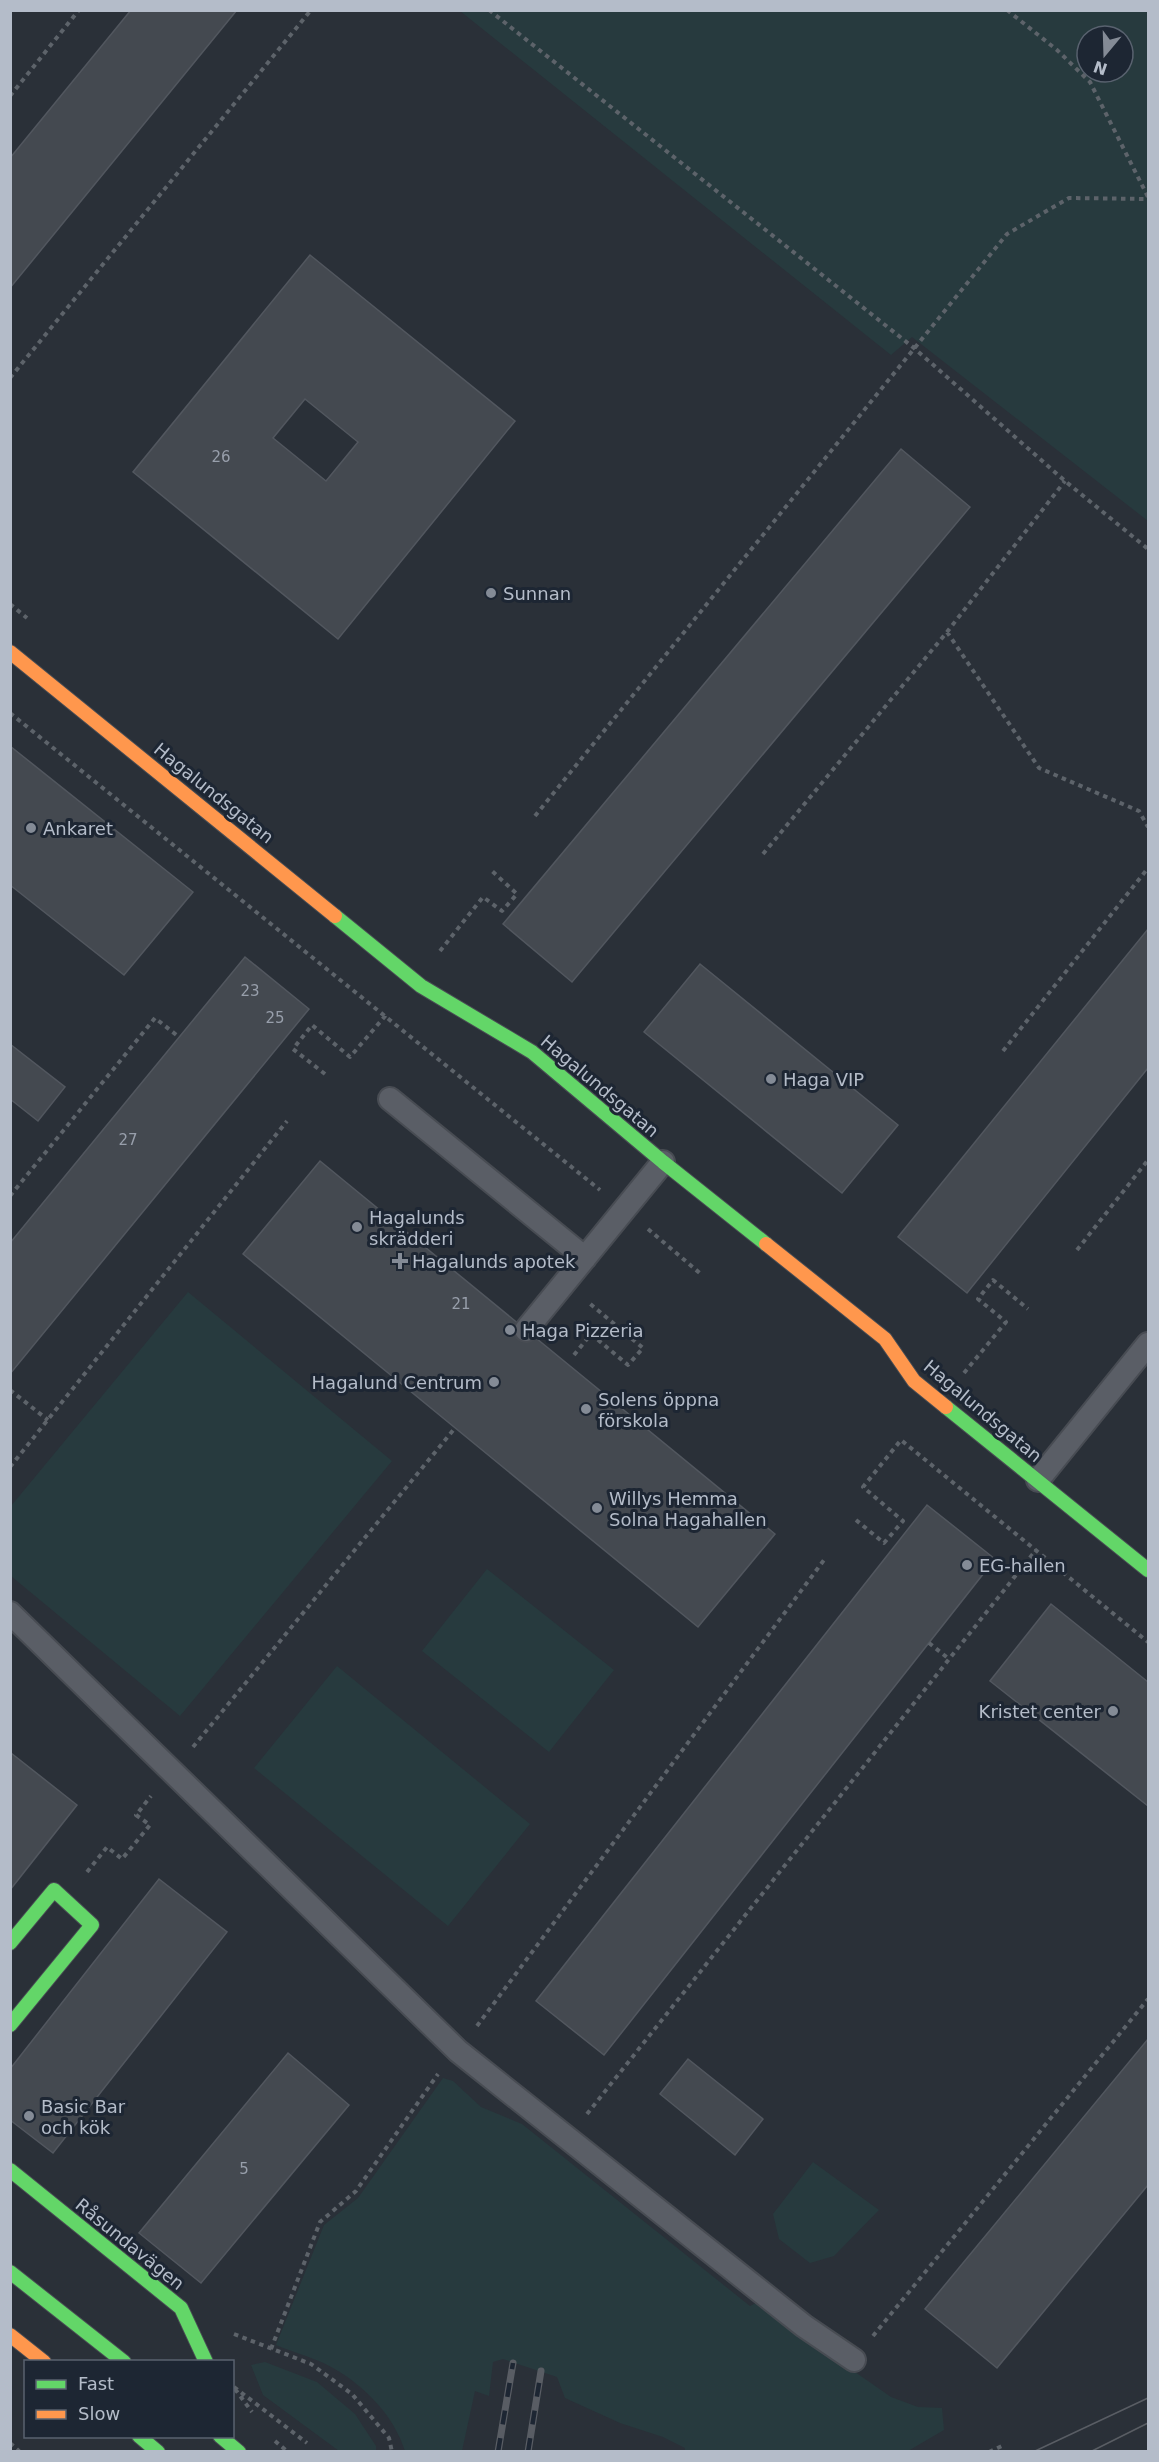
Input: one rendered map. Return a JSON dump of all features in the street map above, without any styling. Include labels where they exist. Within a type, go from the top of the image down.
[{"type":"street","name":"Hagalundsgatan","points":[[10,652],[422,986],[532,1052],[663,1162],[885,1340],[914,1381],[1149,1570]]},
{"type":"street","points":[[10,1943],[54,1890],[92,1924],[10,2025]]},
{"type":"street","name":"Råsundavägen","points":[[10,2170],[181,2308],[206,2360]]},
{"type":"street","points":[[10,2272],[123,2360]]},
{"type":"street","points":[[10,2335],[43,2360]]},
{"type":"street","points":[[142,2438],[158,2451]]},
{"type":"street","points":[[223,2438],[239,2451]]},
{"type":"lane","points":[[390,1099],[585,1258]]},
{"type":"lane","points":[[526,1330],[663,1162]]},
{"type":"lane","points":[[1038,1480],[1149,1344]]},
{"type":"lane","points":[[10,1612],[458,2051],[804,2326],[854,2360]]},
{"type":"path","points":[[10,96],[79,10]]},
{"type":"path","points":[[10,378],[311,10]]},
{"type":"path","points":[[489,10],[914,348],[1065,481],[1149,549]]},
{"type":"path","points":[[535,816],[1007,234],[1068,198],[1149,198],[1090,82],[1057,50],[1007,10]]},
{"type":"path","points":[[763,854],[947,632],[1065,481]]},
{"type":"path","points":[[947,632],[1039,768],[1139,811],[1149,827]]},
{"type":"path","points":[[10,713],[386,1015],[702,1275]]},
{"type":"path","points":[[1003,1051],[1149,868]]},
{"type":"path","points":[[440,951],[483,897],[502,911],[517,894],[492,871]]},
{"type":"path","points":[[326,1074],[293,1050],[312,1025],[350,1058],[386,1015]]},
{"type":"path","points":[[10,1196],[155,1018],[179,1037]]},
{"type":"path","points":[[10,1467],[287,1121]]},
{"type":"path","points":[[1077,1250],[1149,1160]]},
{"type":"path","points":[[964,1373],[1006,1322],[978,1299],[993,1280],[1028,1309]]},
{"type":"path","points":[[565,1282],[643,1348],[628,1365],[591,1334],[574,1355]]},
{"type":"path","points":[[10,1390],[48,1420]]},
{"type":"path","points":[[173,1771],[455,1428]]},
{"type":"path","points":[[856,1520],[884,1543],[903,1521],[863,1487],[901,1440],[1149,1642]]},
{"type":"path","points":[[568,2138],[1036,1550]]},
{"type":"path","points":[[458,2051],[824,1560]]},
{"type":"path","points":[[929,1643],[949,1659]]},
{"type":"path","points":[[107,1847],[122,1860],[150,1825],[136,1815]]},
{"type":"path","points":[[854,2360],[1149,1998]]},
{"type":"path","points":[[272,2349],[320,2222],[356,2191],[437,2074]]},
{"type":"path","points":[[225,2334],[235,2334],[311,2364],[352,2394],[389,2438],[392,2451]]},
{"type":"path","points":[[234,2387],[307,2443]]},
{"type":"path","points":[[10,2443],[20,2451]]},
{"type":"path","points":[[989,2451],[1004,2445]]},
{"type":"green space","points":[[460,11],[1148,11],[1148,521],[912,337],[891,355]]},
{"type":"green space","points":[[188,1292],[392,1461],[180,1716],[11,1576],[11,1506]]},
{"type":"green space","points":[[487,1569],[614,1670],[549,1752],[422,1651]]},
{"type":"green space","points":[[337,1666],[530,1824],[448,1926],[254,1768]]},
{"type":"green space","points":[[443,2078],[453,2081],[481,2107],[522,2124],[750,2306],[756,2303],[891,2397],[918,2407],[942,2408],[944,2430],[908,2451],[685,2451],[685,2448],[663,2437],[620,2423],[565,2398],[557,2377],[503,2359],[493,2362],[489,2396],[475,2391],[462,2451],[405,2451],[394,2426],[367,2393],[345,2375],[326,2364],[276,2345],[324,2225],[358,2198]]},
{"type":"green space","points":[[813,2162],[879,2210],[834,2256],[810,2263],[779,2239],[773,2214]]},
{"type":"green space","points":[[265,2362],[317,2382],[355,2414],[376,2446],[376,2451],[339,2451],[263,2395],[251,2365]]},
{"type":"building","points":[[131,10],[237,10],[10,288],[10,158]]},
{"type":"building","points":[[310,255],[515,421],[338,639],[133,472]],"holes":[[[305,399],[358,442],[326,481],[273,438]]]},
{"type":"building","points":[[901,449],[970,507],[572,982],[503,924]]},
{"type":"building","points":[[10,746],[193,892],[124,975],[10,885]]},
{"type":"building","points":[[1148,929],[1148,1068],[967,1293],[898,1237]]},
{"type":"building","points":[[245,957],[309,1009],[10,1374],[10,1243]]},
{"type":"building","name":"Haga VIP","points":[[700,964],[898,1125],[842,1193],[644,1032]]},
{"type":"building","points":[[10,1044],[65,1087],[38,1121],[10,1099]]},
{"type":"building","name":"Hagalund Centrum","points":[[320,1161],[775,1534],[698,1627],[243,1254]]},
{"type":"building","points":[[927,1505],[995,1559],[604,2055],[536,2001]]},
{"type":"building","points":[[1051,1604],[1148,1682],[1148,1806],[990,1681]]},
{"type":"building","points":[[10,1754],[77,1805],[10,1890]]},
{"type":"building","points":[[159,1879],[227,1932],[53,2153],[10,2120],[10,2069]]},
{"type":"building","points":[[1148,2039],[1148,2185],[997,2368],[925,2309]]},
{"type":"building","points":[[288,2053],[349,2105],[201,2283],[139,2233]]},
{"type":"building","points":[[688,2059],[763,2119],[735,2155],[660,2094]]},
{"type":"tram line","points":[[1033,2452],[1148,2398]]},
{"type":"tram line","points":[[1090,2452],[1148,2423]]},
{"type":"railway","points":[[498,2452],[513,2363]]},
{"type":"railway","points":[[528,2452],[541,2371]]},
{"type":"traffic: fast","points":[[335,916],[421,986],[532,1052],[663,1162],[766,1244]]},
{"type":"traffic: fast","points":[[946,1407],[1148,1570]]},
{"type":"traffic: fast","points":[[10,1943],[54,1890],[92,1925],[10,2025]]},
{"type":"traffic: fast","points":[[10,2170],[181,2308],[205,2360]]},
{"type":"traffic: fast","points":[[10,2272],[121,2360]]},
{"type":"traffic: fast","points":[[141,2438],[158,2452]]},
{"type":"traffic: fast","points":[[222,2438],[239,2452]]},
{"type":"traffic: slow","points":[[10,652],[335,916]]},
{"type":"traffic: slow","points":[[766,1244],[885,1339],[914,1381],[946,1407]]},
{"type":"traffic: slow","points":[[10,2335],[41,2360]]},
{"type":"place","name":"Sunnan","points":[[491,593]]},
{"type":"place","name":"Ankaret","points":[[31,828]]},
{"type":"place","name":"Haga VIP","points":[[771,1079]]},
{"type":"place","name":"Hagalunds skrädderi","points":[[357,1227]]},
{"type":"place","name":"Hagalunds apotek","points":[[400,1261]]},
{"type":"place","name":"Haga Pizzeria","points":[[510,1330]]},
{"type":"place","name":"Hagalund Centrum","points":[[494,1382]]},
{"type":"place","name":"Solens öppna förskola","points":[[586,1409]]},
{"type":"place","name":"Willys Hemma Solna Hagahallen","points":[[597,1508]]},
{"type":"place","name":"EG-hallen","points":[[967,1565]]},
{"type":"place","name":"Kristet center","points":[[1113,1711]]},
{"type":"place","name":"Basic Bar och kök","points":[[29,2116]]}]
